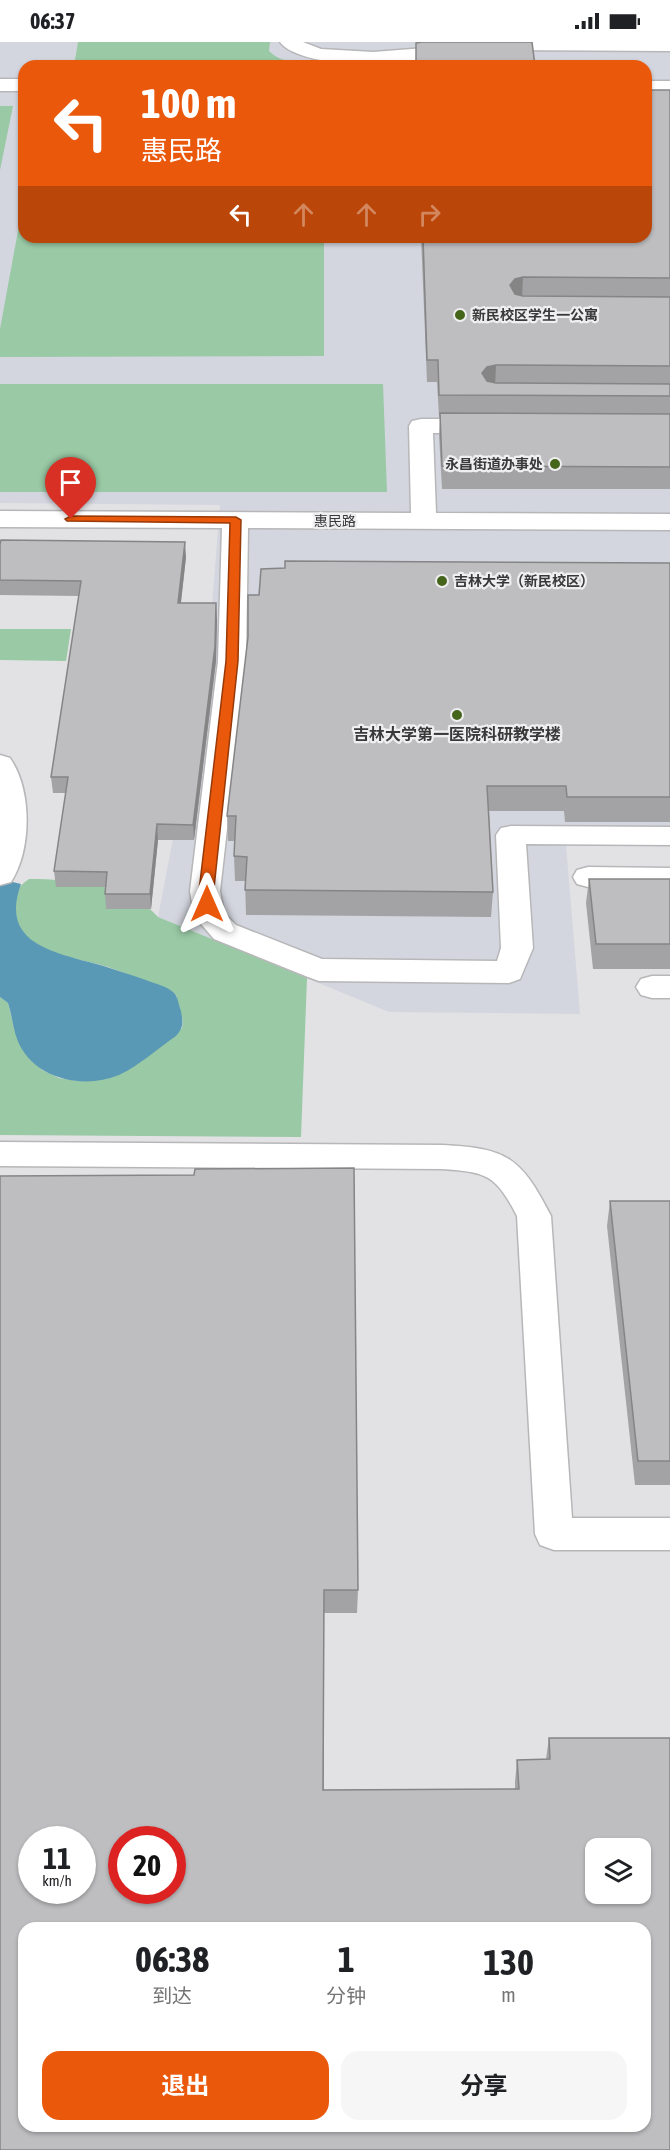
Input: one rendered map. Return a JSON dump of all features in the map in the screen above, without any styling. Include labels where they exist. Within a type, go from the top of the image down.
[{"type":"street","points":[[290,42],[302,52],[318,55],[422,55],[457,43],[670,45]]},
{"type":"street","points":[[0,85],[18,85]]},
{"type":"street","points":[[652,87],[670,87]]},
{"type":"street","points":[[424,521],[421,426],[504,426]]},
{"type":"street","name":"惠民路","points":[[0,519],[670,522]]},
{"type":"street","points":[[236,520],[232,661],[206,891],[209,916],[225,932],[318,970],[508,972],[517,948],[511,835],[670,836]]},
{"type":"street","points":[[0,764],[8,774],[11,811],[8,846],[0,874]]},
{"type":"street","points":[[588,877],[670,878]]},
{"type":"street","points":[[0,1154],[477,1158],[502,1167],[520,1188],[534,1216],[554,1534],[670,1534]]},
{"type":"shaded area","name":"吉林大学（新民校区）","points":[[0,42],[670,42],[670,845],[566,845],[580,1014],[389,1012],[158,917],[208,656],[220,505],[0,503]]},
{"type":"green space","points":[[78,42],[270,42],[269,51],[286,60],[75,60]]},
{"type":"green space","points":[[0,106],[13,106],[0,170]]},
{"type":"green space","points":[[18,231],[18,243],[324,243],[324,356],[0,357],[0,329]]},
{"type":"green space","points":[[0,384],[383,384],[387,492],[0,492]]},
{"type":"green space","points":[[0,629],[71,629],[66,661],[0,660]]},
{"type":"green space","points":[[29,879],[80,882],[116,890],[146,906],[158,917],[307,978],[301,1137],[0,1135],[0,997],[8,1003],[17,1038],[26,1053],[42,1070],[59,1078],[78,1081],[100,1080],[182,1028],[183,1021],[176,995],[108,967],[48,951],[22,937],[14,926],[10,908],[15,893]]},
{"type":"water","points":[[0,879],[21,884],[16,903],[17,919],[23,931],[44,948],[146,980],[172,991],[181,1011],[182,1027],[179,1033],[134,1067],[105,1079],[75,1081],[60,1078],[34,1064],[24,1053],[17,1039],[8,1003],[0,997]]},
{"type":"building","points":[[532,42],[534,60],[416,60],[416,43]]},
{"type":"building","points":[[652,90],[670,90],[670,278],[523,277],[515,279],[510,285],[515,294],[523,296],[670,297],[670,366],[496,365],[487,367],[482,373],[487,381],[496,383],[670,384],[670,396],[439,395],[438,360],[427,360],[423,243],[652,243]]},
{"type":"building","points":[[440,413],[670,414],[670,467],[442,466]]},
{"type":"building","points":[[1,540],[185,542],[178,603],[216,603],[215,646],[193,825],[157,824],[150,894],[105,894],[107,872],[54,871],[68,777],[51,777],[81,581],[0,580]]},
{"type":"building","name":"吉林大学第一医院科研教学楼","points":[[285,561],[670,563],[670,797],[567,797],[566,786],[487,786],[493,892],[245,890],[247,857],[234,856],[236,816],[227,816],[248,637],[248,595],[259,595],[261,569],[285,568]]},
{"type":"building","points":[[589,879],[670,879],[670,944],[596,944]]},
{"type":"building","points":[[354,1168],[358,1590],[324,1590],[323,1790],[519,1789],[517,1760],[550,1759],[549,1738],[670,1738],[670,2150],[0,2150],[0,1176],[194,1175],[195,1169]]},
{"type":"building","points":[[610,1201],[670,1201],[670,1461],[638,1461]]},
{"type":"place","name":"新民校区学生一公寓","points":[[460,315]]},
{"type":"place","name":"永昌街道办事处","points":[[555,464]]},
{"type":"place","name":"吉林大学（新民校区）","points":[[442,581]]},
{"type":"place","name":"吉林大学第一医院科研教学楼","points":[[457,715]]},
{"type":"route","points":[[71,519],[236,520],[232,661],[206,891],[207,904]]}]
